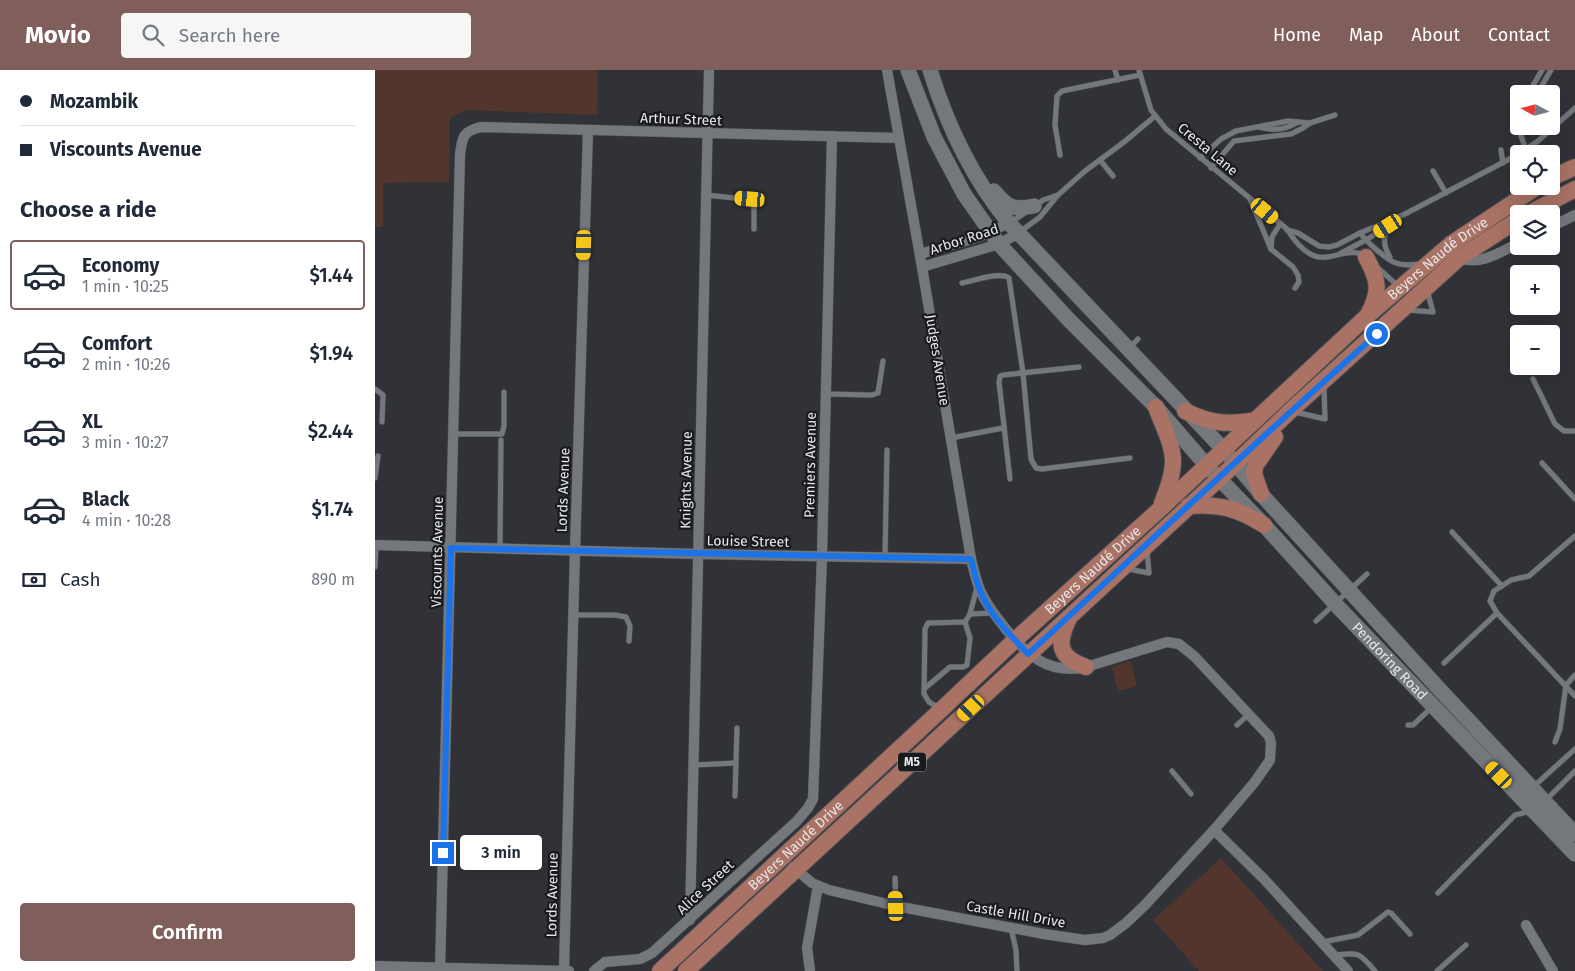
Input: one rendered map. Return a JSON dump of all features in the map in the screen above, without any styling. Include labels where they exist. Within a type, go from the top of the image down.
[{"type":"main road","points":[[908,70],[934,137],[964,194],[995,239],[1069,320],[1156,407],[1207,466]]},
{"type":"main road","points":[[930,70],[945,110],[972,169],[998,210],[1014,228],[1133,344],[1185,411],[1223,450]]},
{"type":"main road","points":[[1560,174],[1575,167]]},
{"type":"main road","points":[[972,169],[1010,206],[1020,208],[1034,206]]},
{"type":"main road","points":[[1545,205],[1575,189]]},
{"type":"main road","name":"Beyers Naudé Drive","points":[[660,971],[1015,640],[1207,466],[1366,317],[1466,232],[1524,195]]},
{"type":"main road","name":"Beyers Naudé Drive","points":[[686,971],[1288,413],[1459,258],[1510,225]]},
{"type":"main road","points":[[1366,257],[1375,272],[1377,286],[1374,303],[1366,317]]},
{"type":"main road","points":[[1400,288],[1411,288],[1444,260],[1452,257],[1459,258]]},
{"type":"main road","points":[[1156,407],[1171,447],[1174,461],[1172,477],[1159,510]]},
{"type":"main road","points":[[1185,411],[1199,418],[1218,423],[1256,420]]},
{"type":"main road","points":[[1261,494],[1254,474],[1255,466],[1277,434],[1288,413]]},
{"type":"main road","name":"Pendoring Road","points":[[1223,450],[1539,806],[1575,854]]},
{"type":"main road","name":"Pendoring Road","points":[[1207,466],[1433,706],[1527,793]]},
{"type":"main road","points":[[1188,506],[1211,505],[1228,508],[1246,514],[1264,525]]},
{"type":"main road","points":[[1070,616],[1063,630],[1061,640],[1064,653],[1071,662],[1086,667]]},
{"type":"main road","name":"Pendoring Road","points":[[1539,806],[1575,834]]},
{"type":"street","name":"Knights Avenue","points":[[690,920],[709,70]]},
{"type":"street","name":"Judges Avenue","points":[[887,70],[971,559],[978,584],[993,613],[1015,640]]},
{"type":"street","name":"Arthur Street","points":[[464,134],[472,129],[481,127],[899,138]]},
{"type":"street","name":"Lords Avenue","points":[[567,971],[573,615],[588,130]]},
{"type":"street","name":"Viscounts Avenue","points":[[440,969],[460,155],[464,134]]},
{"type":"street","name":"Premiers Avenue","points":[[815,794],[832,136]]},
{"type":"street","points":[[1560,222],[1575,215]]},
{"type":"street","name":"Arbor Road","points":[[922,267],[995,239],[1014,228]]},
{"type":"street","name":"Arbor Road","points":[[920,254],[995,239]]},
{"type":"street","name":"Beyers Naudé Drive","points":[[1459,258],[1475,262],[1510,246]]},
{"type":"street","name":"Louise Street","points":[[376,545],[971,559]]},
{"type":"street","name":"Castle Hill Drive","points":[[784,856],[795,870],[818,886],[896,906],[1085,940],[1103,938],[1110,935],[1145,905],[1214,830],[1270,760],[1271,743],[1269,736],[1193,656],[1176,642],[1167,642],[1074,670],[1049,666],[1028,654],[1015,640]]},
{"type":"street","name":"Alice Street","points":[[594,971],[605,962],[645,958],[690,920],[797,820],[811,804],[815,794]]},
{"type":"street","points":[[1214,830],[1264,880],[1348,971]]},
{"type":"street","points":[[811,971],[807,948],[818,886]]},
{"type":"street","points":[[1526,925],[1553,971]]},
{"type":"street","points":[[375,966],[567,971]]},
{"type":"lane","points":[[1115,70],[1118,80]]},
{"type":"lane","points":[[1533,85],[1542,70]]},
{"type":"lane","points":[[1542,85],[1551,70]]},
{"type":"lane","points":[[1060,155],[1055,125],[1057,96],[1062,92],[1118,80],[1140,73]]},
{"type":"lane","name":"Cresta Lane","points":[[1140,73],[1147,101],[1154,116],[1166,129],[1280,224],[1323,247],[1337,245],[1405,214],[1510,159]]},
{"type":"lane","name":"Cresta Lane","points":[[1560,119],[1575,108]]},
{"type":"lane","name":"Arbor Road","points":[[1014,228],[1040,217],[1057,195],[1154,116]]},
{"type":"lane","points":[[1211,168],[1234,141],[1291,134],[1310,123],[1335,116]]},
{"type":"lane","points":[[1200,158],[1227,135],[1236,131],[1258,127],[1272,130],[1289,127],[1298,122],[1310,123]]},
{"type":"lane","name":"Cresta Lane","points":[[1530,145],[1541,135]]},
{"type":"lane","points":[[1501,150],[1503,163]]},
{"type":"lane","points":[[1100,160],[1113,176]]},
{"type":"lane","points":[[1433,171],[1446,193]]},
{"type":"lane","points":[[706,195],[753,200],[754,229]]},
{"type":"lane","name":"Arbor Road","points":[[1014,228],[1034,206],[1043,200],[1057,195]]},
{"type":"lane","points":[[1250,198],[1271,249],[1297,272],[1299,282],[1295,288]]},
{"type":"lane","name":"Cresta Lane","points":[[1287,229],[1294,241],[1313,255],[1326,258],[1366,240],[1405,214]]},
{"type":"lane","points":[[1271,249],[1272,237],[1280,224]]},
{"type":"lane","points":[[1388,226],[1384,239],[1385,250],[1394,263]]},
{"type":"lane","points":[[1360,233],[1394,263],[1409,266],[1431,261]]},
{"type":"lane","name":"Cresta Lane","points":[[1339,253],[1356,253],[1366,257]]},
{"type":"lane","points":[[1366,257],[1400,288]]},
{"type":"lane","points":[[962,284],[998,275],[1005,275],[1009,278],[1023,373],[1031,459],[1037,468],[1042,469],[1130,458]]},
{"type":"lane","points":[[826,394],[872,395],[878,393],[883,361]]},
{"type":"lane","points":[[1010,479],[1003,428],[999,382],[1001,376],[1079,367]]},
{"type":"lane","points":[[1533,379],[1555,424],[1564,431],[1575,431]]},
{"type":"lane","points":[[1288,413],[1325,419],[1324,381]]},
{"type":"lane","points":[[375,390],[383,395],[382,422]]},
{"type":"lane","points":[[454,434],[502,434],[504,426],[504,392]]},
{"type":"lane","points":[[951,438],[1003,428]]},
{"type":"lane","points":[[500,549],[501,440]]},
{"type":"lane","points":[[885,557],[887,450]]},
{"type":"lane","points":[[375,478],[378,456]]},
{"type":"lane","points":[[1542,463],[1575,500]]},
{"type":"lane","points":[[1452,532],[1502,586]]},
{"type":"lane","points":[[1575,536],[1533,574],[1511,580],[1494,591],[1490,598],[1490,604],[1497,613],[1575,696]]},
{"type":"lane","points":[[375,567],[376,545]]},
{"type":"lane","points":[[1122,568],[1149,573],[1146,545]]},
{"type":"lane","points":[[1316,621],[1367,574]]},
{"type":"lane","points":[[924,689],[950,666],[963,667],[968,663],[969,638],[965,622],[970,614],[978,584]]},
{"type":"lane","points":[[970,614],[993,613]]},
{"type":"lane","points":[[1444,663],[1497,613]]},
{"type":"lane","points":[[573,615],[615,615],[626,617],[630,626],[629,642]]},
{"type":"lane","points":[[942,709],[927,700],[924,689],[924,632],[926,626],[930,623],[965,622]]},
{"type":"lane","points":[[1555,742],[1560,729],[1565,684],[1575,675]]},
{"type":"lane","points":[[1408,725],[1413,725],[1433,706]]},
{"type":"lane","points":[[1237,726],[1249,714]]},
{"type":"lane","points":[[735,796],[737,728]]},
{"type":"lane","points":[[1527,793],[1575,749]]},
{"type":"lane","points":[[693,765],[736,764]]},
{"type":"lane","points":[[1172,771],[1191,794]]},
{"type":"lane","points":[[1438,892],[1515,815],[1539,806],[1575,771]]},
{"type":"lane","points":[[895,878],[896,906]]},
{"type":"lane","points":[[1322,942],[1358,935],[1388,912],[1410,934]]},
{"type":"lane","points":[[1011,928],[1016,950],[1017,971]]},
{"type":"lane","points":[[1437,971],[1466,945]]},
{"type":"lane","points":[[1333,955],[1361,954],[1375,971]]},
{"type":"shaded area","points":[[375,70],[598,70],[597,115],[465,110],[450,118],[449,182],[383,183],[383,227],[375,227]]},
{"type":"shaded area","points":[[1131,661],[1137,686],[1118,691],[1112,667]]},
{"type":"shaded area","points":[[1221,858],[1323,971],[1199,971],[1153,920]]},
{"type":"route","points":[[443,853],[451,548],[971,559],[981,593],[986,603],[1028,654],[1290,411],[1377,334]]}]
